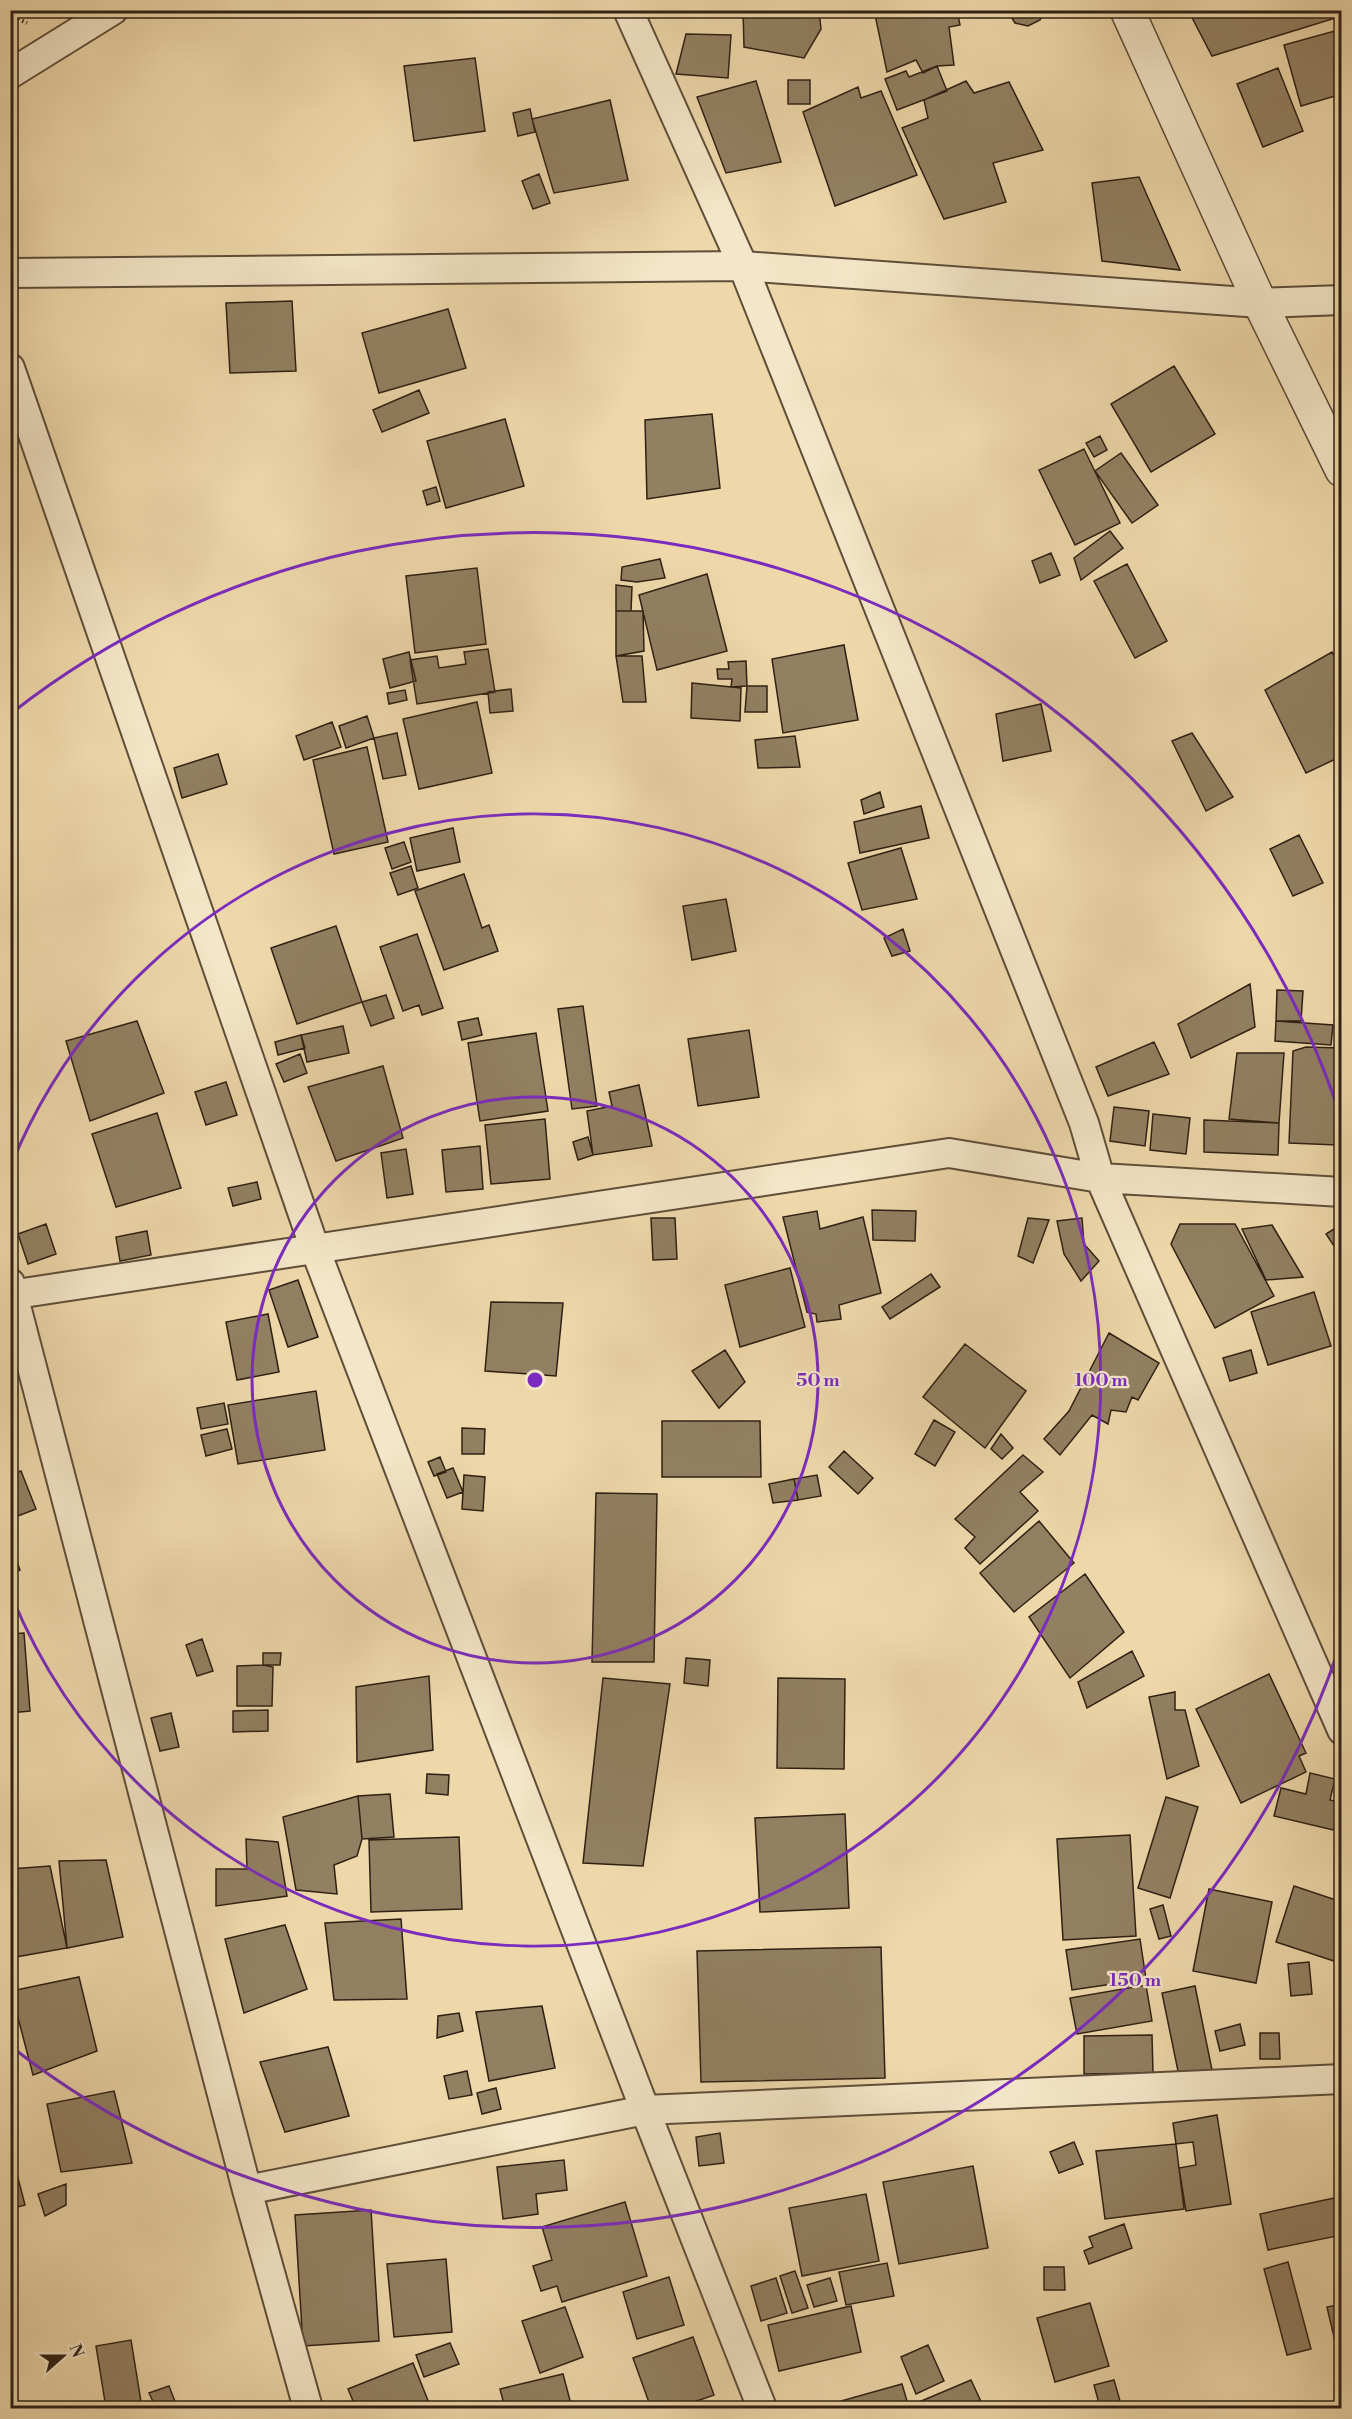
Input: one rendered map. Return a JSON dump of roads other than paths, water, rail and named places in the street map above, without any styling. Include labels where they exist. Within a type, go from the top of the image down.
[{"type":"street","points":[[10,74],[113,10]]},
{"type":"street","points":[[628,10],[743,266],[1084,1123],[1100,1178],[1341,1730]]},
{"type":"street","points":[[1127,10],[1260,303],[1341,470]]},
{"type":"street","points":[[10,273],[743,266],[1260,303],[1341,300]]},
{"type":"street","points":[[10,368],[315,1249],[762,2409]]},
{"type":"street","points":[[308,2409],[247,2190],[12,1291],[315,1249],[949,1153],[1100,1178],[1341,1192]]},
{"type":"street","points":[[247,2190],[645,2110],[1341,2079]]}]
